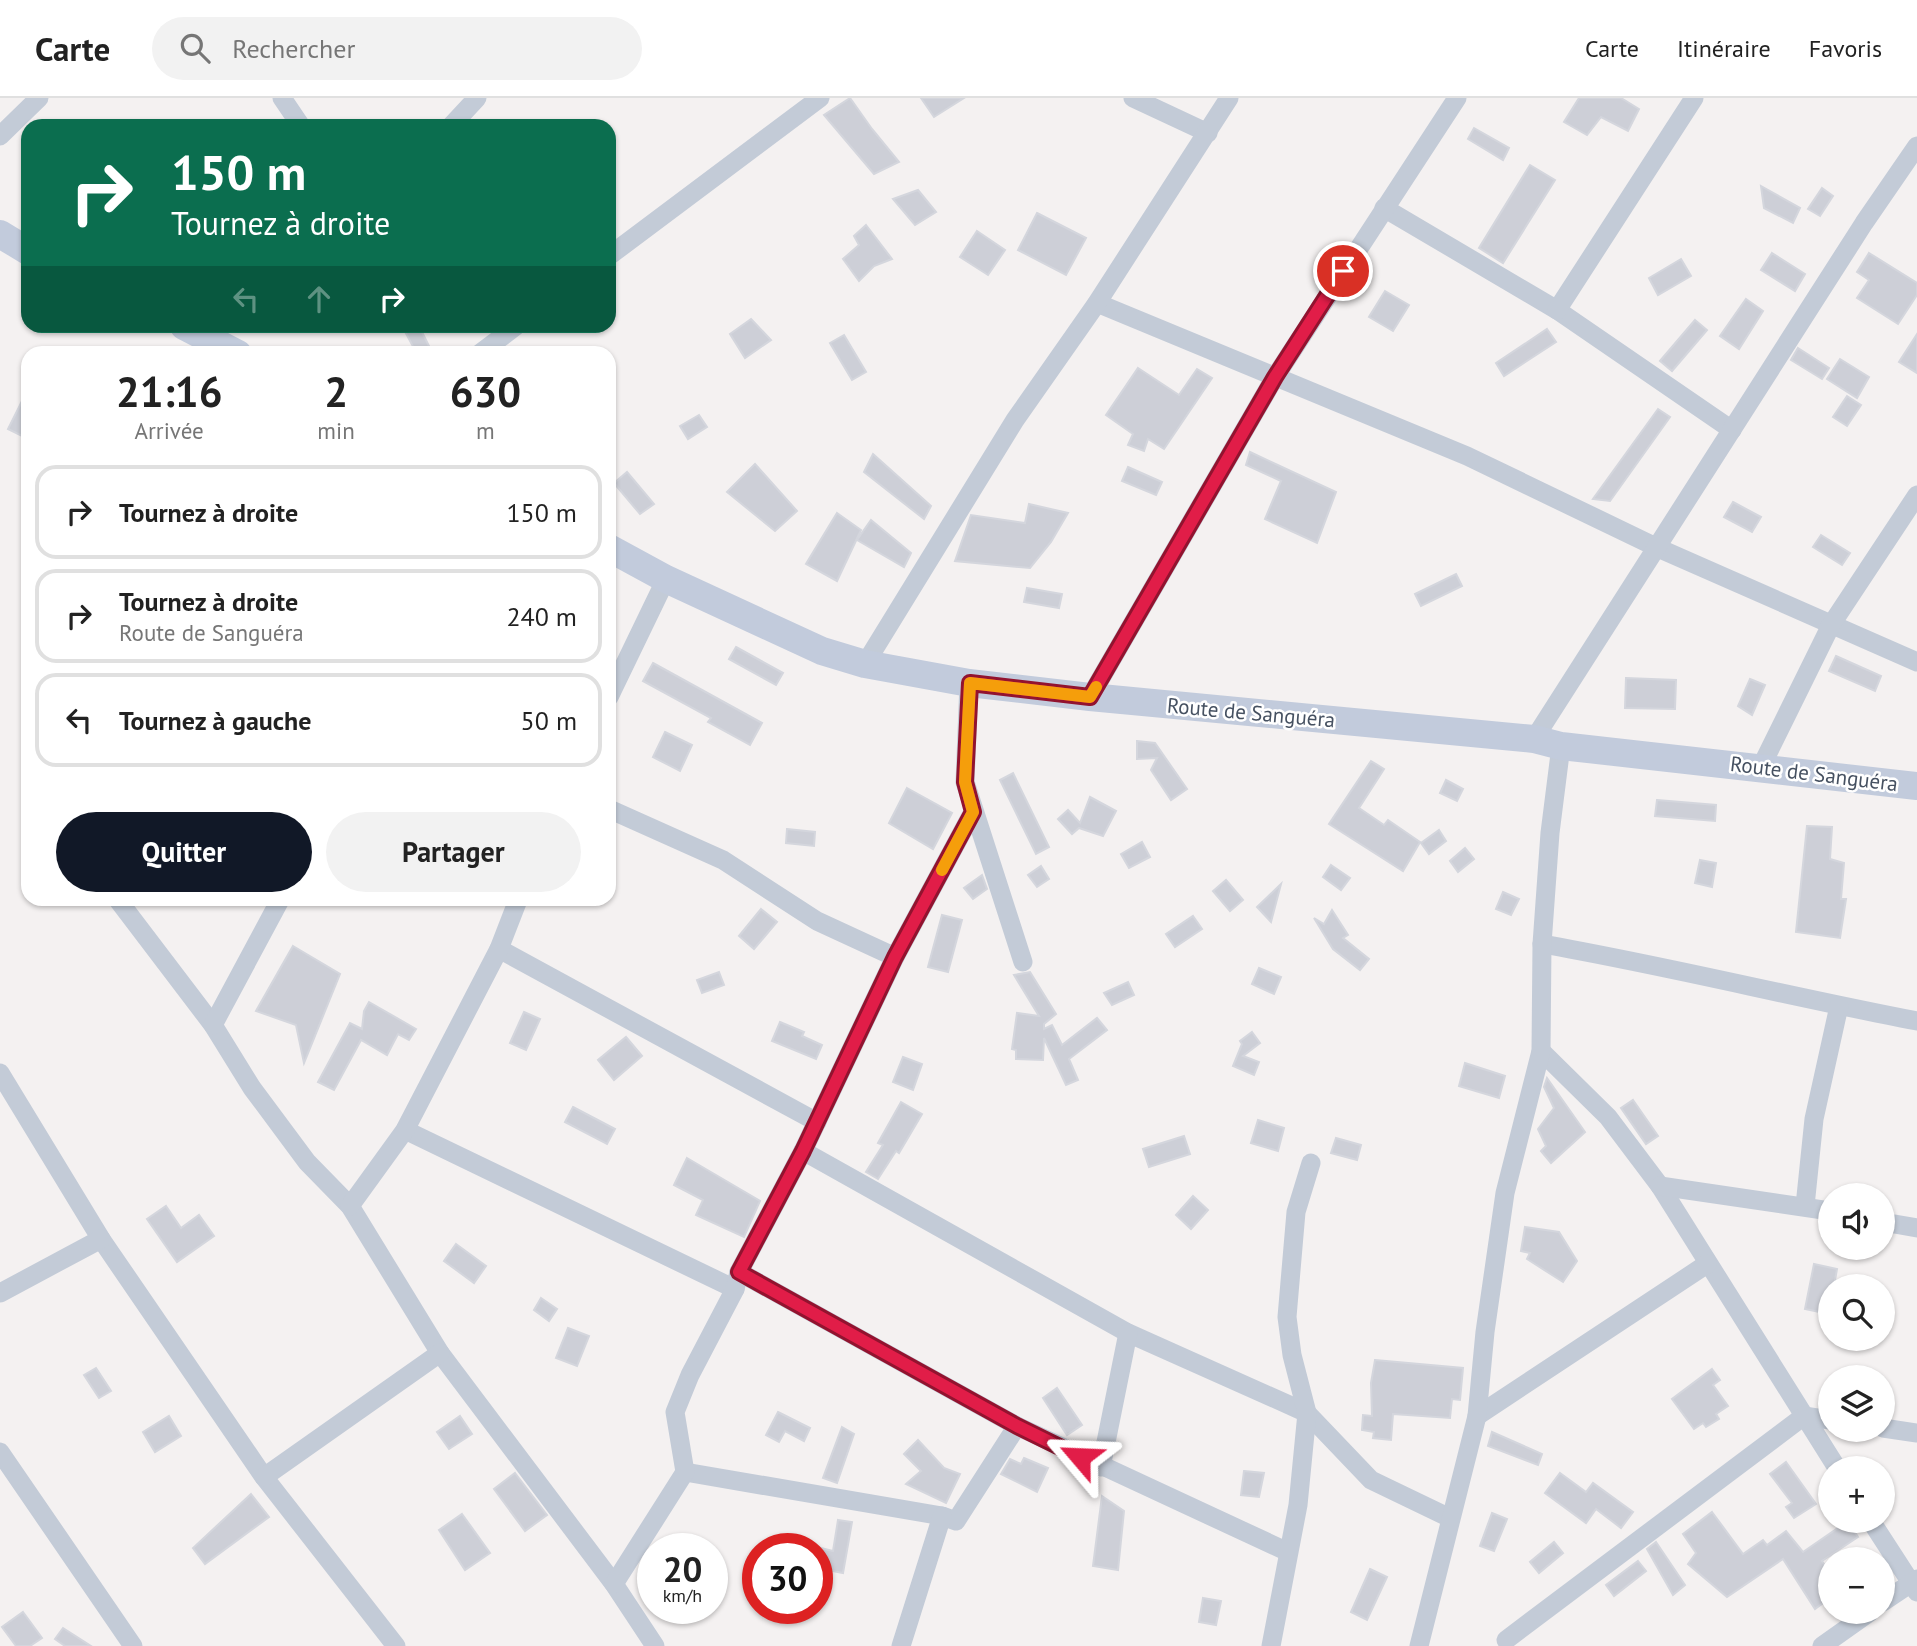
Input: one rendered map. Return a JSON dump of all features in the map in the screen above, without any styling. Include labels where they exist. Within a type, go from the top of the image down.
[{"type":"street","points":[[0,135],[39,98]]},
{"type":"street","points":[[282,98],[296,119]]},
{"type":"street","points":[[458,119],[477,98]]},
{"type":"street","points":[[616,251],[820,98]]},
{"type":"street","points":[[1133,98],[1208,133]]},
{"type":"street","points":[[865,664],[1015,420],[1097,303],[1229,98]]},
{"type":"street","points":[[1090,697],[1275,377],[1457,98]]},
{"type":"street","points":[[1557,310],[1694,98]]},
{"type":"street","points":[[1534,739],[1917,146]]},
{"type":"street","points":[[1384,208],[1557,310],[1732,430]]},
{"type":"street","points":[[0,234],[21,247]]},
{"type":"street","points":[[1097,303],[1467,456],[1658,548],[1917,662]]},
{"type":"street","points":[[490,346],[507,333]]},
{"type":"street","points":[[201,335],[222,346]]},
{"type":"street","points":[[1761,767],[1831,625],[1917,495]]},
{"type":"street","name":"Route de Sanguéra","points":[[616,552],[666,579],[822,651],[865,664],[970,683],[1534,739],[1561,746],[1917,786]]},
{"type":"street","points":[[616,683],[666,579]]},
{"type":"street","points":[[970,683],[965,782],[1023,962]]},
{"type":"street","points":[[1419,1646],[1477,1416],[1485,1332],[1505,1193],[1541,1051],[1542,944],[1550,833],[1561,746]]},
{"type":"street","points":[[616,812],[712,855],[817,921],[895,957]]},
{"type":"street","points":[[614,1584],[685,1472],[675,1412],[690,1375],[803,1151],[895,957],[973,812]]},
{"type":"street","points":[[123,906],[213,1025],[252,1088],[291,1141],[350,1206],[440,1353],[614,1584],[655,1646]]},
{"type":"street","points":[[213,1025],[277,906]]},
{"type":"street","points":[[350,1206],[405,1130],[499,949],[516,906]]},
{"type":"street","points":[[1542,944],[1672,967],[1839,1006],[1917,1021]]},
{"type":"street","points":[[499,949],[817,1122]]},
{"type":"street","points":[[1805,1206],[1814,1119],[1839,1006]]},
{"type":"street","points":[[1541,1051],[1608,1116],[1660,1186],[1829,1456]]},
{"type":"street","points":[[0,1073],[101,1239],[264,1477],[396,1646]]},
{"type":"street","points":[[405,1130],[737,1280],[1017,1426],[1288,1552]]},
{"type":"street","points":[[803,1151],[1128,1333],[1307,1413],[1371,1480],[1450,1518]]},
{"type":"street","points":[[1270,1646],[1298,1505],[1307,1413],[1292,1354],[1287,1317],[1296,1212],[1311,1163]]},
{"type":"street","points":[[1660,1186],[1818,1209]]},
{"type":"street","points":[[1895,1224],[1917,1228]]},
{"type":"street","points":[[0,1293],[101,1239]]},
{"type":"street","points":[[1477,1416],[1707,1264]]},
{"type":"street","points":[[1101,1467],[1128,1333]]},
{"type":"street","points":[[264,1477],[440,1353]]},
{"type":"street","points":[[1506,1640],[1804,1416],[1818,1418]]},
{"type":"street","points":[[685,1472],[942,1516],[956,1521],[1017,1426]]},
{"type":"street","points":[[1895,1430],[1917,1433]]},
{"type":"street","points":[[0,1452],[133,1646]]},
{"type":"street","points":[[901,1646],[942,1516]]},
{"type":"street","points":[[1879,1533],[1915,1585],[1895,1596]]},
{"type":"street","points":[[1822,1646],[1853,1624]]},
{"type":"building","points":[[850,98],[899,162],[874,174],[824,115]]},
{"type":"building","points":[[921,98],[964,98],[934,117]]},
{"type":"building","points":[[1579,98],[1621,98],[1639,109],[1628,131],[1601,117],[1587,135],[1564,122]]},
{"type":"building","points":[[1474,128],[1509,148],[1503,160],[1468,139]]},
{"type":"building","points":[[1530,165],[1555,180],[1503,263],[1479,248]]},
{"type":"building","points":[[1761,186],[1800,208],[1793,223],[1764,208]]},
{"type":"building","points":[[1822,188],[1833,196],[1820,216],[1808,209]]},
{"type":"building","points":[[918,190],[936,212],[915,225],[893,199]]},
{"type":"building","points":[[1037,213],[1086,238],[1066,275],[1018,250]]},
{"type":"building","points":[[866,225],[892,259],[874,266],[859,281],[843,259],[859,245],[854,236]]},
{"type":"building","points":[[977,231],[1005,250],[988,275],[960,257]]},
{"type":"building","points":[[1772,253],[1805,274],[1795,291],[1761,270]]},
{"type":"building","points":[[1869,253],[1917,283],[1917,295],[1898,324],[1857,298],[1869,280],[1857,272]]},
{"type":"building","points":[[1681,259],[1691,276],[1658,295],[1649,278]]},
{"type":"building","points":[[1385,291],[1409,305],[1393,331],[1369,317]]},
{"type":"building","points":[[1746,299],[1763,311],[1739,349],[1720,336]]},
{"type":"building","points":[[751,319],[771,340],[745,358],[730,334]]},
{"type":"building","points":[[1695,320],[1707,330],[1672,371],[1660,361]]},
{"type":"building","points":[[1547,329],[1556,342],[1504,376],[1496,363]]},
{"type":"building","points":[[406,333],[422,333],[429,346],[413,346]]},
{"type":"building","points":[[1917,334],[1917,373],[1899,362]]},
{"type":"building","points":[[844,335],[866,372],[852,380],[830,343]]},
{"type":"building","points":[[1798,348],[1829,368],[1822,379],[1791,360]]},
{"type":"building","points":[[1840,359],[1869,377],[1857,398],[1827,379]]},
{"type":"building","points":[[1138,368],[1179,395],[1197,369],[1212,378],[1164,449],[1148,439],[1144,451],[1128,445],[1133,434],[1106,415]]},
{"type":"building","points":[[1847,396],[1861,405],[1847,426],[1833,417]]},
{"type":"building","points":[[21,403],[21,436],[8,429]]},
{"type":"building","points":[[1658,409],[1670,417],[1610,501],[1593,499]]},
{"type":"building","points":[[699,415],[707,427],[688,439],[680,426]]},
{"type":"building","points":[[1250,452],[1336,492],[1317,543],[1265,519],[1281,481],[1246,465]]},
{"type":"building","points":[[873,454],[931,506],[924,519],[864,472]]},
{"type":"building","points":[[755,464],[797,511],[775,531],[727,492]]},
{"type":"building","points":[[1128,467],[1162,482],[1156,495],[1122,481]]},
{"type":"building","points":[[627,472],[654,504],[640,514],[616,485],[616,481]]},
{"type":"building","points":[[1733,502],[1761,517],[1752,532],[1724,517]]},
{"type":"building","points":[[1029,504],[1068,513],[1051,542],[1030,568],[955,561],[971,515],[1025,523]]},
{"type":"building","points":[[837,513],[861,530],[837,581],[806,564]]},
{"type":"building","points":[[871,520],[911,553],[904,567],[857,540]]},
{"type":"building","points":[[1821,535],[1850,553],[1842,565],[1813,547]]},
{"type":"building","points":[[1456,574],[1462,586],[1421,606],[1415,594]]},
{"type":"building","points":[[1027,588],[1062,594],[1059,608],[1024,602]]},
{"type":"building","points":[[736,647],[783,673],[776,685],[729,659]]},
{"type":"building","points":[[1836,656],[1881,676],[1875,691],[1829,671]]},
{"type":"building","points":[[653,663],[762,723],[750,745],[708,722],[711,718],[643,681]]},
{"type":"building","points":[[1626,678],[1676,680],[1675,709],[1625,708]]},
{"type":"building","points":[[1750,679],[1765,685],[1752,715],[1738,706]]},
{"type":"building","points":[[665,732],[692,745],[680,771],[653,757]]},
{"type":"building","points":[[1137,741],[1155,743],[1187,789],[1171,800],[1151,770],[1157,758],[1137,759]]},
{"type":"building","points":[[1371,761],[1384,769],[1359,808],[1384,825],[1388,820],[1420,842],[1403,871],[1329,824]]},
{"type":"building","points":[[1013,773],[1049,847],[1036,854],[1000,780]]},
{"type":"building","points":[[1446,780],[1463,789],[1457,801],[1440,793]]},
{"type":"building","points":[[907,788],[952,813],[933,849],[889,823]]},
{"type":"building","points":[[1090,797],[1116,811],[1103,836],[1079,828],[1072,834],[1058,819],[1068,810],[1080,823]]},
{"type":"building","points":[[1657,800],[1716,805],[1715,821],[1655,816]]},
{"type":"building","points":[[1807,826],[1832,827],[1830,859],[1844,863],[1841,899],[1846,899],[1840,938],[1796,932]]},
{"type":"building","points":[[787,829],[815,832],[814,846],[786,843]]},
{"type":"building","points":[[1439,830],[1446,841],[1429,854],[1421,843]]},
{"type":"building","points":[[1142,842],[1150,857],[1129,868],[1121,854]]},
{"type":"building","points":[[1465,848],[1474,859],[1458,872],[1450,861]]},
{"type":"building","points":[[1700,860],[1716,863],[1712,887],[1695,883]]},
{"type":"building","points":[[1331,865],[1350,878],[1341,890],[1323,877]]},
{"type":"building","points":[[1041,866],[1049,879],[1037,887],[1028,875]]},
{"type":"building","points":[[982,875],[987,889],[973,899],[964,888]]},
{"type":"building","points":[[1226,880],[1243,900],[1230,911],[1213,891]]},
{"type":"building","points":[[1281,884],[1271,922],[1257,907]]},
{"type":"building","points":[[1503,892],[1519,899],[1511,915],[1496,909]]},
{"type":"building","points":[[761,909],[777,922],[754,949],[739,936]]},
{"type":"building","points":[[1332,910],[1348,935],[1343,938],[1369,959],[1360,970],[1333,949],[1314,918],[1324,924]]},
{"type":"building","points":[[942,915],[962,920],[948,972],[928,967]]},
{"type":"building","points":[[1193,916],[1202,929],[1175,947],[1166,934]]},
{"type":"building","points":[[293,946],[340,974],[304,1063],[296,1025],[256,1011]]},
{"type":"building","points":[[1259,968],[1281,977],[1274,994],[1252,984]]},
{"type":"building","points":[[719,972],[724,985],[702,993],[697,980]]},
{"type":"building","points":[[1030,972],[1056,1014],[1044,1024],[1044,1029],[1052,1025],[1062,1045],[1097,1018],[1107,1030],[1069,1059],[1078,1080],[1066,1085],[1044,1038],[1043,1060],[1016,1059],[1016,1050],[1012,1049],[1017,1013],[1039,1016],[1014,975]]},
{"type":"building","points":[[1128,982],[1134,995],[1112,1005],[1104,993]]},
{"type":"building","points":[[369,1002],[416,1029],[409,1040],[398,1034],[387,1055],[361,1040],[334,1090],[318,1082],[350,1023],[362,1029],[364,1011]]},
{"type":"building","points":[[524,1012],[540,1019],[526,1050],[510,1043]]},
{"type":"building","points":[[780,1022],[804,1032],[802,1036],[822,1045],[816,1059],[772,1041]]},
{"type":"building","points":[[1252,1032],[1260,1043],[1243,1056],[1259,1062],[1254,1075],[1233,1066],[1242,1044],[1240,1041]]},
{"type":"building","points":[[626,1037],[642,1056],[614,1080],[598,1060]]},
{"type":"building","points":[[903,1057],[922,1064],[913,1090],[893,1082]]},
{"type":"building","points":[[1465,1063],[1505,1076],[1499,1098],[1459,1086]]},
{"type":"building","points":[[1547,1078],[1585,1132],[1551,1163],[1541,1151],[1546,1146],[1538,1129],[1554,1108],[1544,1087]]},
{"type":"building","points":[[1633,1100],[1658,1136],[1646,1144],[1621,1108]]},
{"type":"building","points":[[901,1102],[922,1114],[899,1153],[896,1151],[878,1179],[866,1172],[883,1145],[878,1143]]},
{"type":"building","points":[[573,1107],[615,1129],[607,1144],[565,1122]]},
{"type":"building","points":[[1258,1120],[1284,1128],[1278,1151],[1251,1143]]},
{"type":"building","points":[[1184,1136],[1190,1154],[1149,1167],[1143,1149]]},
{"type":"building","points":[[1336,1138],[1361,1145],[1357,1160],[1331,1153]]},
{"type":"building","points":[[687,1158],[760,1201],[744,1237],[696,1215],[703,1200],[674,1185]]},
{"type":"building","points":[[1193,1196],[1208,1210],[1191,1229],[1176,1215]]},
{"type":"building","points":[[166,1206],[181,1228],[199,1215],[214,1236],[177,1262],[147,1219]]},
{"type":"building","points":[[1525,1227],[1559,1232],[1577,1261],[1563,1282],[1527,1259],[1530,1253],[1521,1251]]},
{"type":"building","points":[[456,1244],[486,1266],[474,1283],[444,1261]]},
{"type":"building","points":[[1814,1264],[1837,1269],[1836,1274],[1818,1274],[1818,1312],[1805,1309]]},
{"type":"building","points":[[541,1298],[557,1309],[549,1321],[534,1310]]},
{"type":"building","points":[[568,1328],[589,1336],[577,1366],[556,1358]]},
{"type":"building","points":[[1375,1360],[1463,1368],[1460,1400],[1452,1399],[1450,1418],[1393,1414],[1391,1440],[1373,1438],[1374,1432],[1362,1430],[1363,1415],[1372,1416],[1371,1383]]},
{"type":"building","points":[[96,1368],[111,1391],[99,1398],[84,1375]]},
{"type":"building","points":[[1712,1369],[1720,1380],[1713,1385],[1728,1406],[1716,1414],[1719,1419],[1706,1427],[1703,1423],[1694,1429],[1672,1399]]},
{"type":"building","points":[[1057,1388],[1082,1425],[1067,1435],[1043,1398]]},
{"type":"building","points":[[778,1412],[810,1428],[804,1441],[785,1431],[779,1442],[766,1435]]},
{"type":"building","points":[[169,1416],[181,1436],[155,1452],[143,1432]]},
{"type":"building","points":[[460,1416],[472,1434],[449,1449],[437,1432]]},
{"type":"building","points":[[842,1427],[854,1434],[837,1483],[823,1478]]},
{"type":"building","points":[[1492,1432],[1542,1454],[1538,1465],[1488,1446]]},
{"type":"building","points":[[918,1440],[944,1468],[960,1474],[946,1503],[906,1484],[921,1471],[904,1454]]},
{"type":"building","points":[[1024,1458],[1048,1468],[1037,1492],[1001,1474],[1010,1459],[1021,1464]]},
{"type":"building","points":[[1786,1462],[1816,1504],[1794,1518],[1786,1507],[1792,1503],[1770,1474]]},
{"type":"building","points":[[1244,1471],[1264,1473],[1259,1497],[1241,1495]]},
{"type":"building","points":[[515,1473],[547,1515],[525,1531],[494,1489]]},
{"type":"building","points":[[1560,1473],[1586,1492],[1593,1483],[1633,1512],[1621,1528],[1596,1509],[1586,1523],[1545,1493]]},
{"type":"building","points":[[251,1494],[269,1517],[205,1564],[193,1548]]},
{"type":"building","points":[[1102,1496],[1124,1511],[1118,1570],[1093,1566]]},
{"type":"building","points":[[1712,1512],[1743,1554],[1763,1540],[1767,1545],[1786,1531],[1803,1552],[1831,1533],[1856,1533],[1858,1537],[1843,1547],[1818,1547],[1818,1607],[1815,1609],[1783,1559],[1727,1597],[1688,1564],[1696,1553],[1683,1534]]},
{"type":"building","points":[[1492,1513],[1507,1519],[1494,1551],[1480,1546]]},
{"type":"building","points":[[462,1514],[490,1553],[465,1570],[439,1530]]},
{"type":"building","points":[[838,1520],[852,1522],[843,1573],[833,1571]]},
{"type":"building","points":[[1554,1542],[1563,1553],[1539,1573],[1530,1562]]},
{"type":"building","points":[[1656,1542],[1685,1585],[1673,1595],[1647,1549]]},
{"type":"building","points":[[1638,1561],[1646,1571],[1614,1596],[1606,1585]]},
{"type":"building","points":[[1370,1569],[1387,1577],[1367,1620],[1351,1612]]},
{"type":"building","points":[[1203,1598],[1221,1601],[1216,1625],[1199,1622]]},
{"type":"building","points":[[23,1612],[42,1638],[30,1646],[16,1646],[2,1627]]},
{"type":"building","points":[[63,1628],[91,1646],[65,1646],[55,1639]]},
{"type":"slow traffic","points":[[942,870],[973,812],[965,782],[970,683],[1090,697],[1096,687]]},
{"type":"route","points":[[1080,1457],[1017,1426],[739,1272],[803,1151],[895,957],[973,812],[965,782],[970,683],[1090,697],[1275,377],[1343,271]]}]
